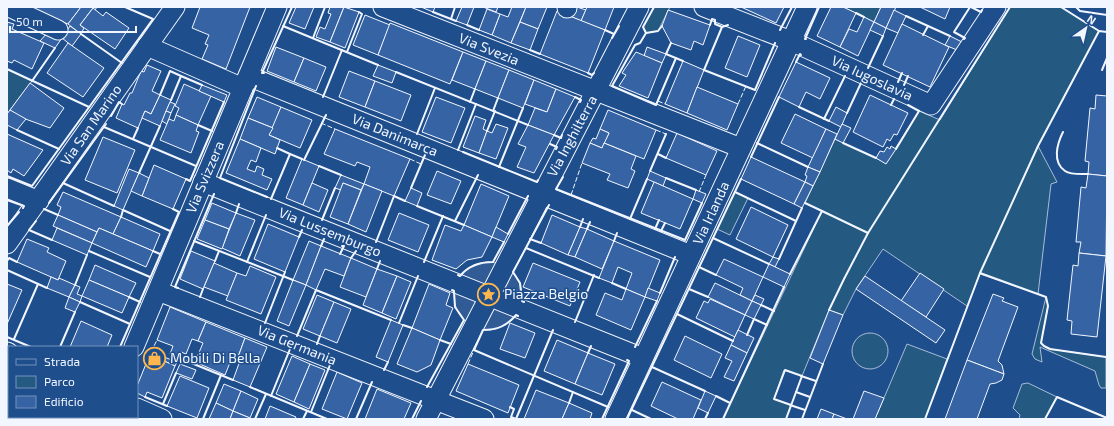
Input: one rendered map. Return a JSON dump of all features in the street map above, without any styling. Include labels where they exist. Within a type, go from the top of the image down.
[{"type":"street","points":[[9,7],[58,30]]},
{"type":"street","name":"Via San Marino","points":[[7,244],[39,201],[175,7]]},
{"type":"street","name":"Via Svizzera","points":[[134,346],[277,7]]},
{"type":"street","name":"Via Svezia","points":[[383,7],[741,148]]},
{"type":"street","name":"Via Inghilterra","points":[[426,419],[504,266],[640,7]]},
{"type":"street","name":"Via Iugoslavia","points":[[704,7],[791,41],[931,105],[996,7]]},
{"type":"street","name":"Via Irlanda","points":[[615,419],[806,7]]},
{"type":"street","name":"Via Danimarca","points":[[147,46],[542,194],[691,255]]},
{"type":"street","name":"Via Lussemburgo","points":[[204,182],[643,358]]},
{"type":"street","points":[[7,188],[39,201]]},
{"type":"street","name":"Via Germania","points":[[158,290],[484,419]]},
{"type":"street","points":[[138,408],[162,419]]},
{"type":"green space","points":[[654,7],[670,7],[658,31],[646,33],[643,27]]},
{"type":"green space","points":[[843,7],[881,7],[874,22]]},
{"type":"green space","points":[[1010,7],[1061,7],[1099,31],[1038,146],[1057,182],[1051,184],[1038,294],[980,274],[967,306],[883,249],[856,289],[843,315],[829,310],[802,376],[784,370],[774,399],[791,405],[786,419],[723,419],[822,211],[805,203],[835,139],[886,163],[919,111],[940,120]]},
{"type":"green space","points":[[7,69],[32,81],[7,114]]},
{"type":"green space","points":[[735,192],[748,198],[730,235],[717,229]]},
{"type":"green space","points":[[1046,297],[1048,306],[1041,343],[1050,349],[1106,357],[1106,388],[1101,388],[1099,385],[1095,371],[1040,347],[1042,362],[1035,359],[1032,354]]},
{"type":"green space","points":[[874,333],[883,338],[887,344],[887,358],[883,364],[874,369],[866,369],[857,364],[853,358],[852,347],[857,338],[863,334]]},
{"type":"green space","points":[[907,344],[947,359],[925,419],[875,419]]},
{"type":"green space","points":[[1028,383],[1057,397],[1045,419],[1019,419],[1020,415],[1013,408],[1022,384]]},
{"type":"shaded area","name":"Piazza Belgio","points":[[488,262],[501,264],[512,272],[520,283],[522,296],[520,309],[512,320],[501,328],[488,330],[475,328],[464,320],[456,309],[454,296],[456,283],[464,272],[475,264]]},
{"type":"building","points":[[24,7],[81,7],[68,24]]},
{"type":"building","points":[[81,7],[97,7],[95,10],[93,8],[80,25],[84,28],[81,34],[68,24]]},
{"type":"building","points":[[200,7],[250,7],[226,69],[202,59],[208,45],[205,44],[209,35],[192,28]]},
{"type":"building","points":[[296,7],[314,7],[305,29],[289,23]]},
{"type":"building","points":[[330,7],[344,7],[330,42],[316,37],[320,27],[325,29],[331,14],[328,13]]},
{"type":"building","points":[[344,7],[359,12],[345,48],[330,42]]},
{"type":"building","points":[[421,7],[435,7],[433,12]]},
{"type":"building","points":[[462,7],[474,7],[467,25],[456,21]]},
{"type":"building","points":[[483,7],[498,7],[496,12]]},
{"type":"building","points":[[512,7],[526,7],[511,43],[492,35],[500,14],[508,17]]},
{"type":"building","points":[[526,7],[547,7],[538,29],[520,22]]},
{"type":"building","points":[[577,7],[586,10],[581,21],[572,17]]},
{"type":"building","points":[[587,7],[614,7],[605,30],[581,21]]},
{"type":"building","points":[[741,7],[784,7],[776,23]]},
{"type":"building","points":[[831,7],[843,7],[856,13],[840,47],[817,36]]},
{"type":"building","points":[[881,7],[896,7],[886,28],[874,22]]},
{"type":"building","points":[[920,7],[950,7],[945,19]]},
{"type":"building","points":[[93,8],[103,16],[106,12],[129,28],[115,49],[80,25]]},
{"type":"building","points":[[487,9],[500,14],[492,35],[479,30]]},
{"type":"building","points":[[668,10],[710,25],[703,45],[694,41],[691,50],[671,43],[662,26]]},
{"type":"building","points":[[894,10],[906,16],[898,33],[886,28]]},
{"type":"building","points":[[557,11],[605,30],[588,73],[540,54]]},
{"type":"building","points":[[365,15],[390,25],[378,55],[353,45]]},
{"type":"building","points":[[864,17],[874,22],[858,56],[840,47],[849,29],[857,32]]},
{"type":"building","points":[[7,22],[14,24],[12,29],[44,43],[32,69],[14,60],[12,63],[7,61]]},
{"type":"building","points":[[520,22],[538,29],[530,50],[511,43]]},
{"type":"building","points":[[874,22],[886,28],[883,36],[870,30]]},
{"type":"building","points":[[390,23],[463,52],[450,84],[378,55]]},
{"type":"building","points":[[902,24],[949,47],[930,87],[883,65]]},
{"type":"building","points":[[70,26],[81,34],[72,46],[62,38]]},
{"type":"building","points":[[48,32],[62,38],[55,48],[40,41]]},
{"type":"building","points":[[738,36],[760,45],[747,77],[725,68]]},
{"type":"building","points":[[950,36],[962,42],[957,50],[945,45]]},
{"type":"building","points":[[68,43],[104,68],[83,97],[47,73]]},
{"type":"building","points":[[276,47],[304,58],[294,82],[267,71]]},
{"type":"building","points":[[647,47],[666,54],[662,63],[644,56]]},
{"type":"building","points":[[463,52],[486,61],[475,89],[452,80]]},
{"type":"building","points":[[636,52],[662,63],[648,98],[619,86],[626,75],[622,73]]},
{"type":"building","points":[[304,58],[326,67],[316,91],[294,82]]},
{"type":"building","points":[[486,61],[509,70],[498,98],[475,89]]},
{"type":"building","points":[[683,61],[704,70],[687,113],[665,104]]},
{"type":"building","points":[[796,62],[830,78],[820,99],[806,92],[799,107],[779,97]]},
{"type":"building","points":[[147,65],[161,71],[152,91],[160,95],[151,114],[145,111],[138,128],[116,118],[122,104],[124,105],[130,93],[132,93],[141,71],[144,72]]},
{"type":"building","points":[[378,65],[396,72],[392,83],[373,76]]},
{"type":"building","points":[[509,70],[534,80],[523,108],[498,98]]},
{"type":"building","points":[[349,71],[375,81],[365,107],[339,97]]},
{"type":"building","points":[[534,80],[556,89],[547,112],[525,104]]},
{"type":"building","points":[[375,81],[411,95],[401,121],[365,107]]},
{"type":"building","points":[[30,83],[64,108],[50,128],[20,117],[10,110]]},
{"type":"building","points":[[184,84],[211,96],[198,125],[176,115],[179,108],[175,106]]},
{"type":"building","points":[[202,85],[227,95],[224,102],[199,91]]},
{"type":"building","points":[[697,87],[738,104],[727,130],[687,113]]},
{"type":"building","points":[[556,89],[575,97],[554,135],[528,125],[535,108],[547,112]]},
{"type":"building","points":[[160,95],[171,100],[160,126],[142,118],[145,111],[151,114]]},
{"type":"building","points":[[870,95],[908,113],[897,135],[894,134],[890,141],[887,139],[883,147],[853,132]]},
{"type":"building","points":[[1096,95],[1107,96],[1107,176],[1088,174],[1089,162],[1085,161],[1090,108],[1095,109]]},
{"type":"building","points":[[257,97],[281,107],[273,128],[248,118]]},
{"type":"building","points":[[436,97],[465,108],[451,143],[422,132]]},
{"type":"building","points":[[170,102],[175,104],[171,113],[166,111]]},
{"type":"building","points":[[281,107],[312,120],[300,148],[269,135]]},
{"type":"building","points":[[836,107],[847,113],[841,127],[829,121]]},
{"type":"building","points":[[10,110],[26,119],[17,130],[7,125],[7,114]]},
{"type":"building","points":[[608,110],[656,130],[644,159],[604,143],[609,133],[600,129]]},
{"type":"building","points":[[166,111],[171,113],[167,124],[162,121]]},
{"type":"building","points":[[795,114],[826,129],[813,158],[781,143]]},
{"type":"building","points":[[176,115],[198,125],[196,131],[199,132],[191,153],[160,140],[169,119],[174,121]]},
{"type":"building","points":[[475,116],[486,120],[483,129],[487,131],[479,153],[463,147]]},
{"type":"building","points":[[248,118],[273,128],[269,135],[280,140],[275,154],[240,139]]},
{"type":"building","points":[[496,124],[508,128],[496,159],[479,153],[487,131],[492,133]]},
{"type":"building","points":[[842,124],[851,128],[843,143],[835,139]]},
{"type":"building","points":[[528,125],[554,135],[534,173],[517,167],[526,147],[518,144]]},
{"type":"building","points":[[335,129],[410,159],[394,196],[364,184],[370,167],[357,162],[355,166],[324,154]]},
{"type":"building","points":[[600,129],[609,133],[602,148],[590,143],[593,138],[596,139]]},
{"type":"building","points":[[826,129],[837,134],[820,172],[808,167]]},
{"type":"building","points":[[677,133],[717,151],[706,175],[666,158]]},
{"type":"building","points":[[7,134],[43,150],[24,176],[13,169],[11,173],[7,170]]},
{"type":"building","points":[[103,137],[135,150],[117,193],[85,180]]},
{"type":"building","points":[[240,139],[261,148],[256,162],[251,160],[247,169],[255,172],[257,166],[264,169],[262,175],[272,179],[267,190],[226,173]]},
{"type":"building","points":[[590,143],[602,148],[604,143],[636,156],[631,169],[635,171],[628,188],[607,180],[610,174],[582,163]]},
{"type":"building","points":[[891,146],[896,149],[886,164],[876,158],[880,151],[884,152],[887,147],[890,149]]},
{"type":"building","points":[[751,157],[805,182],[794,204],[741,179]]},
{"type":"building","points":[[302,159],[319,166],[303,205],[286,198]]},
{"type":"building","points":[[154,165],[186,179],[173,209],[142,196]]},
{"type":"building","points":[[808,167],[820,172],[813,186],[805,182],[807,176],[805,175]]},
{"type":"building","points":[[129,169],[139,173],[123,210],[114,206]]},
{"type":"building","points":[[437,171],[461,181],[451,204],[427,195]]},
{"type":"building","points":[[650,171],[666,178],[663,186],[647,179]]},
{"type":"building","points":[[139,173],[149,178],[142,196],[131,191]]},
{"type":"building","points":[[1088,174],[1107,176],[1106,256],[1079,253],[1081,242],[1076,242],[1081,187],[1086,188]]},
{"type":"building","points":[[341,175],[364,184],[361,190],[343,183],[341,190],[335,188]]},
{"type":"building","points":[[654,182],[693,199],[680,229],[641,213]]},
{"type":"building","points":[[805,182],[813,186],[802,208],[794,204]]},
{"type":"building","points":[[312,183],[328,190],[319,212],[303,205]]},
{"type":"building","points":[[343,183],[361,190],[348,224],[330,217]]},
{"type":"building","points":[[364,184],[382,191],[366,232],[348,224]]},
{"type":"building","points":[[481,184],[509,196],[492,237],[464,225]]},
{"type":"building","points":[[411,188],[422,193],[417,206],[405,201]]},
{"type":"building","points":[[696,190],[706,194],[702,203],[693,199]]},
{"type":"building","points":[[63,192],[121,217],[113,234],[99,228],[97,232],[58,215],[61,207],[57,205]]},
{"type":"building","points":[[212,203],[236,213],[229,229],[205,220]]},
{"type":"building","points":[[751,207],[788,225],[773,257],[736,239]]},
{"type":"building","points":[[236,213],[255,220],[240,256],[222,248]]},
{"type":"building","points":[[399,213],[429,225],[418,252],[388,240]]},
{"type":"building","points":[[58,215],[97,232],[92,243],[53,226]]},
{"type":"building","points":[[552,215],[580,227],[568,255],[541,243]]},
{"type":"building","points":[[121,217],[160,234],[153,251],[113,234]]},
{"type":"building","points":[[205,220],[229,229],[222,249],[197,239]]},
{"type":"building","points":[[268,224],[299,237],[285,272],[254,259]]},
{"type":"building","points":[[445,225],[461,231],[464,225],[492,237],[482,257],[467,260],[456,269],[432,260]]},
{"type":"building","points":[[496,227],[508,234],[504,242],[492,237]]},
{"type":"building","points":[[580,227],[587,229],[575,257],[568,255]]},
{"type":"building","points":[[57,228],[92,243],[87,255],[52,240]]},
{"type":"building","points":[[99,228],[153,251],[146,267],[92,243]]},
{"type":"building","points":[[587,229],[614,241],[602,269],[575,257]]},
{"type":"building","points":[[27,239],[49,248],[47,252],[66,261],[58,280],[17,262]]},
{"type":"building","points":[[309,241],[321,246],[306,285],[293,280]]},
{"type":"building","points":[[614,241],[660,260],[645,297],[626,289],[632,273],[618,267],[612,283],[599,278]]},
{"type":"building","points":[[321,246],[351,258],[344,276],[325,269],[316,290],[306,285]]},
{"type":"building","points":[[191,251],[215,261],[203,289],[180,279]]},
{"type":"building","points":[[1079,253],[1106,256],[1097,337],[1071,334],[1072,321],[1067,320],[1073,265],[1078,266]]},
{"type":"building","points":[[773,257],[779,259],[775,267],[769,264]]},
{"type":"building","points":[[351,258],[377,269],[366,297],[340,287]]},
{"type":"building","points":[[724,259],[763,277],[752,301],[740,295],[743,288],[716,275]]},
{"type":"building","points":[[214,263],[237,273],[228,296],[204,287]]},
{"type":"building","points":[[533,263],[580,282],[570,306],[523,287]]},
{"type":"building","points":[[769,264],[790,274],[784,287],[763,277]]},
{"type":"building","points":[[95,265],[136,283],[129,297],[89,280]]},
{"type":"building","points":[[250,266],[276,277],[261,314],[226,300],[237,273],[246,276]]},
{"type":"building","points":[[377,269],[397,276],[382,313],[363,305]]},
{"type":"building","points":[[920,273],[944,289],[926,317],[901,301]]},
{"type":"building","points":[[397,276],[411,282],[396,319],[382,313]]},
{"type":"building","points":[[865,276],[945,330],[936,343],[856,289]]},
{"type":"building","points":[[51,277],[58,280],[59,278],[75,285],[69,297],[47,288]]},
{"type":"building","points":[[89,280],[129,297],[122,313],[82,296]]},
{"type":"building","points":[[293,280],[306,285],[289,326],[277,321]]},
{"type":"building","points":[[715,283],[752,301],[745,315],[708,297]]},
{"type":"building","points":[[7,284],[22,290],[7,324]]},
{"type":"building","points":[[429,284],[450,293],[446,305],[453,308],[440,340],[412,328]]},
{"type":"building","points":[[75,285],[80,287],[77,294],[82,296],[80,302],[69,297]]},
{"type":"building","points":[[648,288],[660,293],[657,301],[645,297]]},
{"type":"building","points":[[626,289],[645,297],[631,330],[596,315],[605,293],[622,300]]},
{"type":"building","points":[[993,294],[1004,298],[1002,301],[1018,307],[998,361],[1002,365],[1004,374],[967,360]]},
{"type":"building","points":[[317,295],[334,302],[320,336],[303,329]]},
{"type":"building","points":[[755,295],[764,299],[761,305],[752,301]]},
{"type":"building","points":[[69,297],[80,302],[75,312],[65,308]]},
{"type":"building","points":[[710,299],[745,315],[735,337],[696,318],[704,301],[708,303]]},
{"type":"building","points":[[752,301],[761,305],[754,319],[745,315]]},
{"type":"building","points":[[334,302],[351,309],[337,343],[320,336]]},
{"type":"building","points":[[170,307],[206,322],[198,341],[192,339],[186,354],[181,352],[179,358],[170,354],[173,346],[157,340]]},
{"type":"building","points":[[829,310],[843,315],[823,364],[810,358]]},
{"type":"building","points":[[391,320],[403,325],[388,362],[376,357]]},
{"type":"building","points":[[81,321],[112,335],[107,346],[70,346]]},
{"type":"building","points":[[206,322],[245,338],[238,357],[233,355],[225,375],[195,362],[203,343],[198,341]]},
{"type":"building","points":[[510,323],[535,333],[525,358],[500,349]]},
{"type":"building","points":[[412,328],[440,340],[431,365],[417,372],[397,364]]},
{"type":"building","points":[[738,330],[754,338],[747,353],[731,345]]},
{"type":"building","points":[[685,336],[722,354],[711,378],[674,360]]},
{"type":"building","points":[[245,338],[267,347],[250,387],[233,380],[241,358],[238,357]]},
{"type":"building","points":[[557,340],[588,353],[575,384],[544,371]]},
{"type":"building","points":[[731,345],[747,353],[734,381],[724,377],[732,361],[725,358]]},
{"type":"building","points":[[151,352],[177,362],[175,366],[162,360],[160,364],[148,359]]},
{"type":"building","points":[[588,353],[615,364],[602,395],[575,384]]},
{"type":"building","points":[[292,356],[310,364],[294,402],[276,394]]},
{"type":"building","points":[[148,359],[160,364],[162,360],[175,366],[162,398],[147,392],[145,397],[138,394],[138,384]]},
{"type":"building","points":[[967,360],[1004,374],[1002,380],[990,384],[977,419],[945,419]]},
{"type":"building","points":[[180,364],[196,370],[192,379],[176,373]]},
{"type":"building","points":[[310,364],[325,370],[309,409],[294,402]]},
{"type":"building","points":[[468,364],[519,385],[508,413],[456,391]]},
{"type":"building","points":[[337,372],[362,383],[347,419],[322,409]]},
{"type":"building","points":[[180,376],[209,388],[197,418],[167,406]]},
{"type":"building","points":[[662,382],[701,400],[693,419],[678,419],[651,406]]},
{"type":"building","points":[[224,384],[241,391],[233,411],[216,403]]},
{"type":"building","points":[[377,389],[411,403],[404,419],[365,419]]},
{"type":"building","points":[[536,390],[569,403],[562,419],[524,419]]},
{"type":"building","points":[[241,391],[258,399],[250,418],[233,411]]},
{"type":"building","points":[[705,391],[716,396],[708,413],[698,408]]},
{"type":"building","points":[[864,391],[884,398],[875,419],[853,419]]},
{"type":"building","points":[[216,403],[233,411],[230,419],[209,419]]},
{"type":"building","points":[[569,403],[592,413],[590,419],[562,419]]},
{"type":"building","points":[[7,406],[8,418],[36,419],[7,419]]},
{"type":"building","points":[[270,406],[296,417],[295,419],[265,419]]},
{"type":"building","points":[[821,409],[834,414],[832,419],[817,419]]},
{"type":"building","points":[[233,411],[250,418],[230,419]]},
{"type":"building","points":[[834,414],[847,419],[832,419]]},
{"type":"fence","points":[[738,104],[746,86]]},
{"type":"fence","points":[[658,101],[665,104]]},
{"type":"fence","points":[[321,123],[335,129]]},
{"type":"fence","points":[[656,130],[666,134]]},
{"type":"fence","points":[[410,159],[421,164]]},
{"type":"fence","points":[[571,195],[582,163]]},
{"type":"fence","points":[[699,192],[706,175]]},
{"type":"fence","points":[[151,352],[157,340]]},
{"type":"fence","points":[[468,364],[474,350]]},
{"type":"wall","points":[[7,176],[32,186],[153,19],[125,7]]},
{"type":"wall","points":[[264,73],[262,73],[292,7]]},
{"type":"wall","points":[[313,38],[325,7]]},
{"type":"wall","points":[[451,19],[455,7]]},
{"type":"wall","points":[[654,7],[643,27],[646,33],[640,43],[635,45],[612,86],[656,105],[676,58]]},
{"type":"wall","points":[[780,30],[792,7]]},
{"type":"wall","points":[[806,39],[819,7]]},
{"type":"wall","points":[[964,39],[965,38],[954,32],[970,7]]},
{"type":"wall","points":[[971,7],[981,12],[982,10]]},
{"type":"wall","points":[[829,310],[868,233],[1010,7]]},
{"type":"wall","points":[[1061,7],[1099,31]]},
{"type":"wall","points":[[1076,7],[1080,11],[1107,15]]},
{"type":"wall","points":[[347,52],[362,14],[359,12]]},
{"type":"wall","points":[[433,12],[456,21]]},
{"type":"wall","points":[[856,13],[864,17]]},
{"type":"wall","points":[[906,16],[950,36]]},
{"type":"wall","points":[[710,25],[712,19],[715,20],[715,24],[722,27],[728,25]]},
{"type":"wall","points":[[467,25],[479,30]]},
{"type":"wall","points":[[283,26],[378,65]]},
{"type":"wall","points":[[612,38],[619,26]]},
{"type":"wall","points":[[646,33],[658,31],[662,26]]},
{"type":"wall","points":[[923,35],[928,26]]},
{"type":"wall","points":[[722,27],[704,70],[755,90],[775,43]]},
{"type":"wall","points":[[605,30],[614,34]]},
{"type":"wall","points":[[980,273],[1038,146],[1099,31],[1107,32]]},
{"type":"wall","points":[[81,34],[122,63]]},
{"type":"wall","points":[[868,68],[883,36]]},
{"type":"wall","points":[[671,43],[666,54],[683,61]]},
{"type":"wall","points":[[32,81],[55,48]]},
{"type":"wall","points":[[323,97],[342,50]]},
{"type":"wall","points":[[530,50],[540,54]]},
{"type":"wall","points":[[796,62],[800,54],[801,55]]},
{"type":"wall","points":[[1102,70],[1107,58]]},
{"type":"wall","points":[[7,69],[89,107]]},
{"type":"wall","points":[[160,95],[170,71],[181,76],[171,100]]},
{"type":"wall","points":[[396,72],[528,125]]},
{"type":"wall","points":[[588,73],[592,75],[594,73]]},
{"type":"wall","points":[[898,82],[902,73]]},
{"type":"wall","points":[[181,76],[202,85]]},
{"type":"wall","points":[[824,119],[845,76]]},
{"type":"wall","points":[[904,85],[908,76]]},
{"type":"wall","points":[[847,113],[861,83]]},
{"type":"wall","points":[[256,86],[220,178],[267,197]]},
{"type":"wall","points":[[417,134],[435,88]]},
{"type":"wall","points":[[470,102],[475,89]]},
{"type":"wall","points":[[575,97],[581,100],[580,102]]},
{"type":"wall","points":[[751,157],[779,97]]},
{"type":"wall","points":[[493,111],[498,98]]},
{"type":"wall","points":[[891,105],[894,99]]},
{"type":"wall","points":[[111,116],[119,102],[122,104]]},
{"type":"wall","points":[[186,179],[190,181],[224,102]]},
{"type":"wall","points":[[458,150],[476,104]]},
{"type":"wall","points":[[896,149],[919,111],[908,105]]},
{"type":"wall","points":[[799,107],[829,121]]},
{"type":"wall","points":[[499,167],[523,108]]},
{"type":"wall","points":[[487,131],[495,111]]},
{"type":"wall","points":[[304,160],[326,115]]},
{"type":"wall","points":[[49,203],[106,124]]},
{"type":"wall","points":[[198,125],[212,131]]},
{"type":"wall","points":[[139,173],[160,126]]},
{"type":"wall","points":[[104,127],[196,166]]},
{"type":"wall","points":[[133,139],[138,128]]},
{"type":"wall","points":[[17,130],[59,149]]},
{"type":"wall","points":[[1063,132],[1057,153],[1058,163],[1065,171],[1070,173],[1088,174]]},
{"type":"wall","points":[[650,171],[666,134]]},
{"type":"wall","points":[[554,135],[561,138],[562,135]]},
{"type":"wall","points":[[757,143],[808,167]]},
{"type":"wall","points":[[843,143],[876,158]]},
{"type":"wall","points":[[550,144],[557,147],[556,149]]},
{"type":"wall","points":[[277,148],[290,154]]},
{"type":"wall","points":[[463,152],[537,182],[538,180]]},
{"type":"wall","points":[[271,199],[290,154],[302,159]]},
{"type":"wall","points":[[658,154],[666,158]]},
{"type":"wall","points":[[411,188],[425,155]]},
{"type":"wall","points":[[319,166],[341,175]]},
{"type":"wall","points":[[455,221],[478,175]]},
{"type":"wall","points":[[563,177],[556,189],[685,240],[702,203]]},
{"type":"wall","points":[[666,178],[696,190]]},
{"type":"wall","points":[[630,219],[647,179]]},
{"type":"wall","points":[[627,419],[741,179]]},
{"type":"wall","points":[[63,183],[114,206]]},
{"type":"wall","points":[[322,220],[335,188]]},
{"type":"wall","points":[[735,192],[796,221]]},
{"type":"wall","points":[[178,288],[175,287],[214,194]]},
{"type":"wall","points":[[376,242],[394,196],[405,201]]},
{"type":"wall","points":[[508,234],[528,196]]},
{"type":"wall","points":[[7,200],[24,206],[23,208]]},
{"type":"wall","points":[[805,203],[822,211]]},
{"type":"wall","points":[[236,213],[239,204]]},
{"type":"wall","points":[[524,302],[522,301],[520,283],[513,272],[549,205]]},
{"type":"wall","points":[[417,206],[464,225]]},
{"type":"wall","points":[[779,259],[802,208]]},
{"type":"wall","points":[[44,209],[58,215]]},
{"type":"wall","points":[[120,346],[179,212],[173,209]]},
{"type":"wall","points":[[121,217],[123,210],[170,231]]},
{"type":"wall","points":[[790,274],[822,211],[868,233]]},
{"type":"wall","points":[[7,226],[19,212]]},
{"type":"wall","points":[[247,262],[266,215]]},
{"type":"wall","points":[[424,262],[443,216]]},
{"type":"wall","points":[[580,227],[583,219]]},
{"type":"wall","points":[[655,229],[659,220]]},
{"type":"wall","points":[[36,221],[29,230],[52,240]]},
{"type":"wall","points":[[587,229],[590,222]]},
{"type":"wall","points":[[661,231],[665,223]]},
{"type":"wall","points":[[299,237],[302,230]]},
{"type":"wall","points":[[614,241],[617,233]]},
{"type":"wall","points":[[713,238],[769,264]]},
{"type":"wall","points":[[321,246],[324,239]]},
{"type":"wall","points":[[530,239],[541,243]]},
{"type":"wall","points":[[194,241],[293,280]]},
{"type":"wall","points":[[458,275],[460,276],[467,269],[475,265],[493,262],[504,242]]},
{"type":"wall","points":[[340,254],[344,246],[342,246]]},
{"type":"wall","points":[[526,248],[599,278]]},
{"type":"wall","points":[[89,251],[150,277]]},
{"type":"wall","points":[[153,251],[160,254]]},
{"type":"wall","points":[[215,261],[219,251]]},
{"type":"wall","points":[[351,258],[356,251]]},
{"type":"wall","points":[[75,285],[87,255]]},
{"type":"wall","points":[[660,293],[675,257]]},
{"type":"wall","points":[[7,261],[9,258],[17,262]]},
{"type":"wall","points":[[377,269],[380,261]]},
{"type":"wall","points":[[699,267],[716,275]]},
{"type":"wall","points":[[7,270],[47,288]]},
{"type":"wall","points":[[265,323],[285,272]]},
{"type":"wall","points":[[925,419],[980,273],[1046,297],[1048,306],[1041,343],[1044,346],[1050,349],[1106,357]]},
{"type":"wall","points":[[575,322],[594,275]]},
{"type":"wall","points":[[399,323],[418,276]]},
{"type":"wall","points":[[612,283],[626,289]]},
{"type":"wall","points":[[14,339],[38,284]]},
{"type":"wall","points":[[723,419],[784,287]]},
{"type":"wall","points":[[200,297],[203,289]]},
{"type":"wall","points":[[689,289],[708,297]]},
{"type":"wall","points":[[297,336],[316,290],[391,320]]},
{"type":"wall","points":[[427,387],[464,320],[455,307],[454,291],[452,290]]},
{"type":"wall","points":[[129,297],[140,302]]},
{"type":"wall","points":[[635,347],[657,301]]},
{"type":"wall","points":[[80,302],[130,324]]},
{"type":"wall","points":[[761,305],[774,311]]},
{"type":"wall","points":[[60,346],[75,312]]},
{"type":"wall","points":[[677,314],[733,341]]},
{"type":"wall","points":[[518,316],[516,315],[501,327],[483,330],[474,350],[608,407]]},
{"type":"wall","points":[[747,335],[754,319],[767,325]]},
{"type":"wall","points":[[403,325],[412,328]]},
{"type":"wall","points":[[516,419],[553,330]]},
{"type":"wall","points":[[317,344],[320,336]]},
{"type":"wall","points":[[7,337],[29,346]]},
{"type":"wall","points":[[440,340],[451,344]]},
{"type":"wall","points":[[1107,345],[1107,392]]},
{"type":"wall","points":[[588,353],[591,346]]},
{"type":"wall","points":[[271,396],[290,349]]},
{"type":"wall","points":[[179,358],[233,380]]},
{"type":"wall","points":[[602,419],[629,361],[627,360]]},
{"type":"wall","points":[[384,370],[388,362]]},
{"type":"wall","points":[[802,419],[823,364]]},
{"type":"wall","points":[[311,412],[330,365]]},
{"type":"wall","points":[[652,367],[705,391]]},
{"type":"wall","points":[[786,419],[802,376],[785,370],[774,399],[791,405]]},
{"type":"wall","points":[[163,404],[176,373]]},
{"type":"wall","points":[[203,419],[221,375]]},
{"type":"wall","points":[[801,376],[816,381]]},
{"type":"wall","points":[[356,419],[372,382]]},
{"type":"wall","points":[[250,387],[327,419]]},
{"type":"wall","points":[[569,403],[573,392]]},
{"type":"wall","points":[[796,392],[810,397]]},
{"type":"wall","points":[[255,419],[266,394]]},
{"type":"wall","points":[[716,396],[730,403]]},
{"type":"wall","points":[[145,397],[167,406]]},
{"type":"wall","points":[[1045,419],[1057,397],[1107,418]]},
{"type":"wall","points":[[412,419],[421,401]]},
{"type":"wall","points":[[790,405],[805,410]]},
{"type":"wall","points":[[510,407],[514,409],[511,417],[516,419]]},
{"type":"wall","points":[[632,410],[651,419]]},
{"type":"wall","points":[[303,419],[307,411]]},
{"type":"wall","points":[[705,419],[708,413]]},
{"type":"place","name":"Piazza Belgio","points":[[488,294]]},
{"type":"place","name":"Mobili Di Bella","points":[[155,358]]}]
